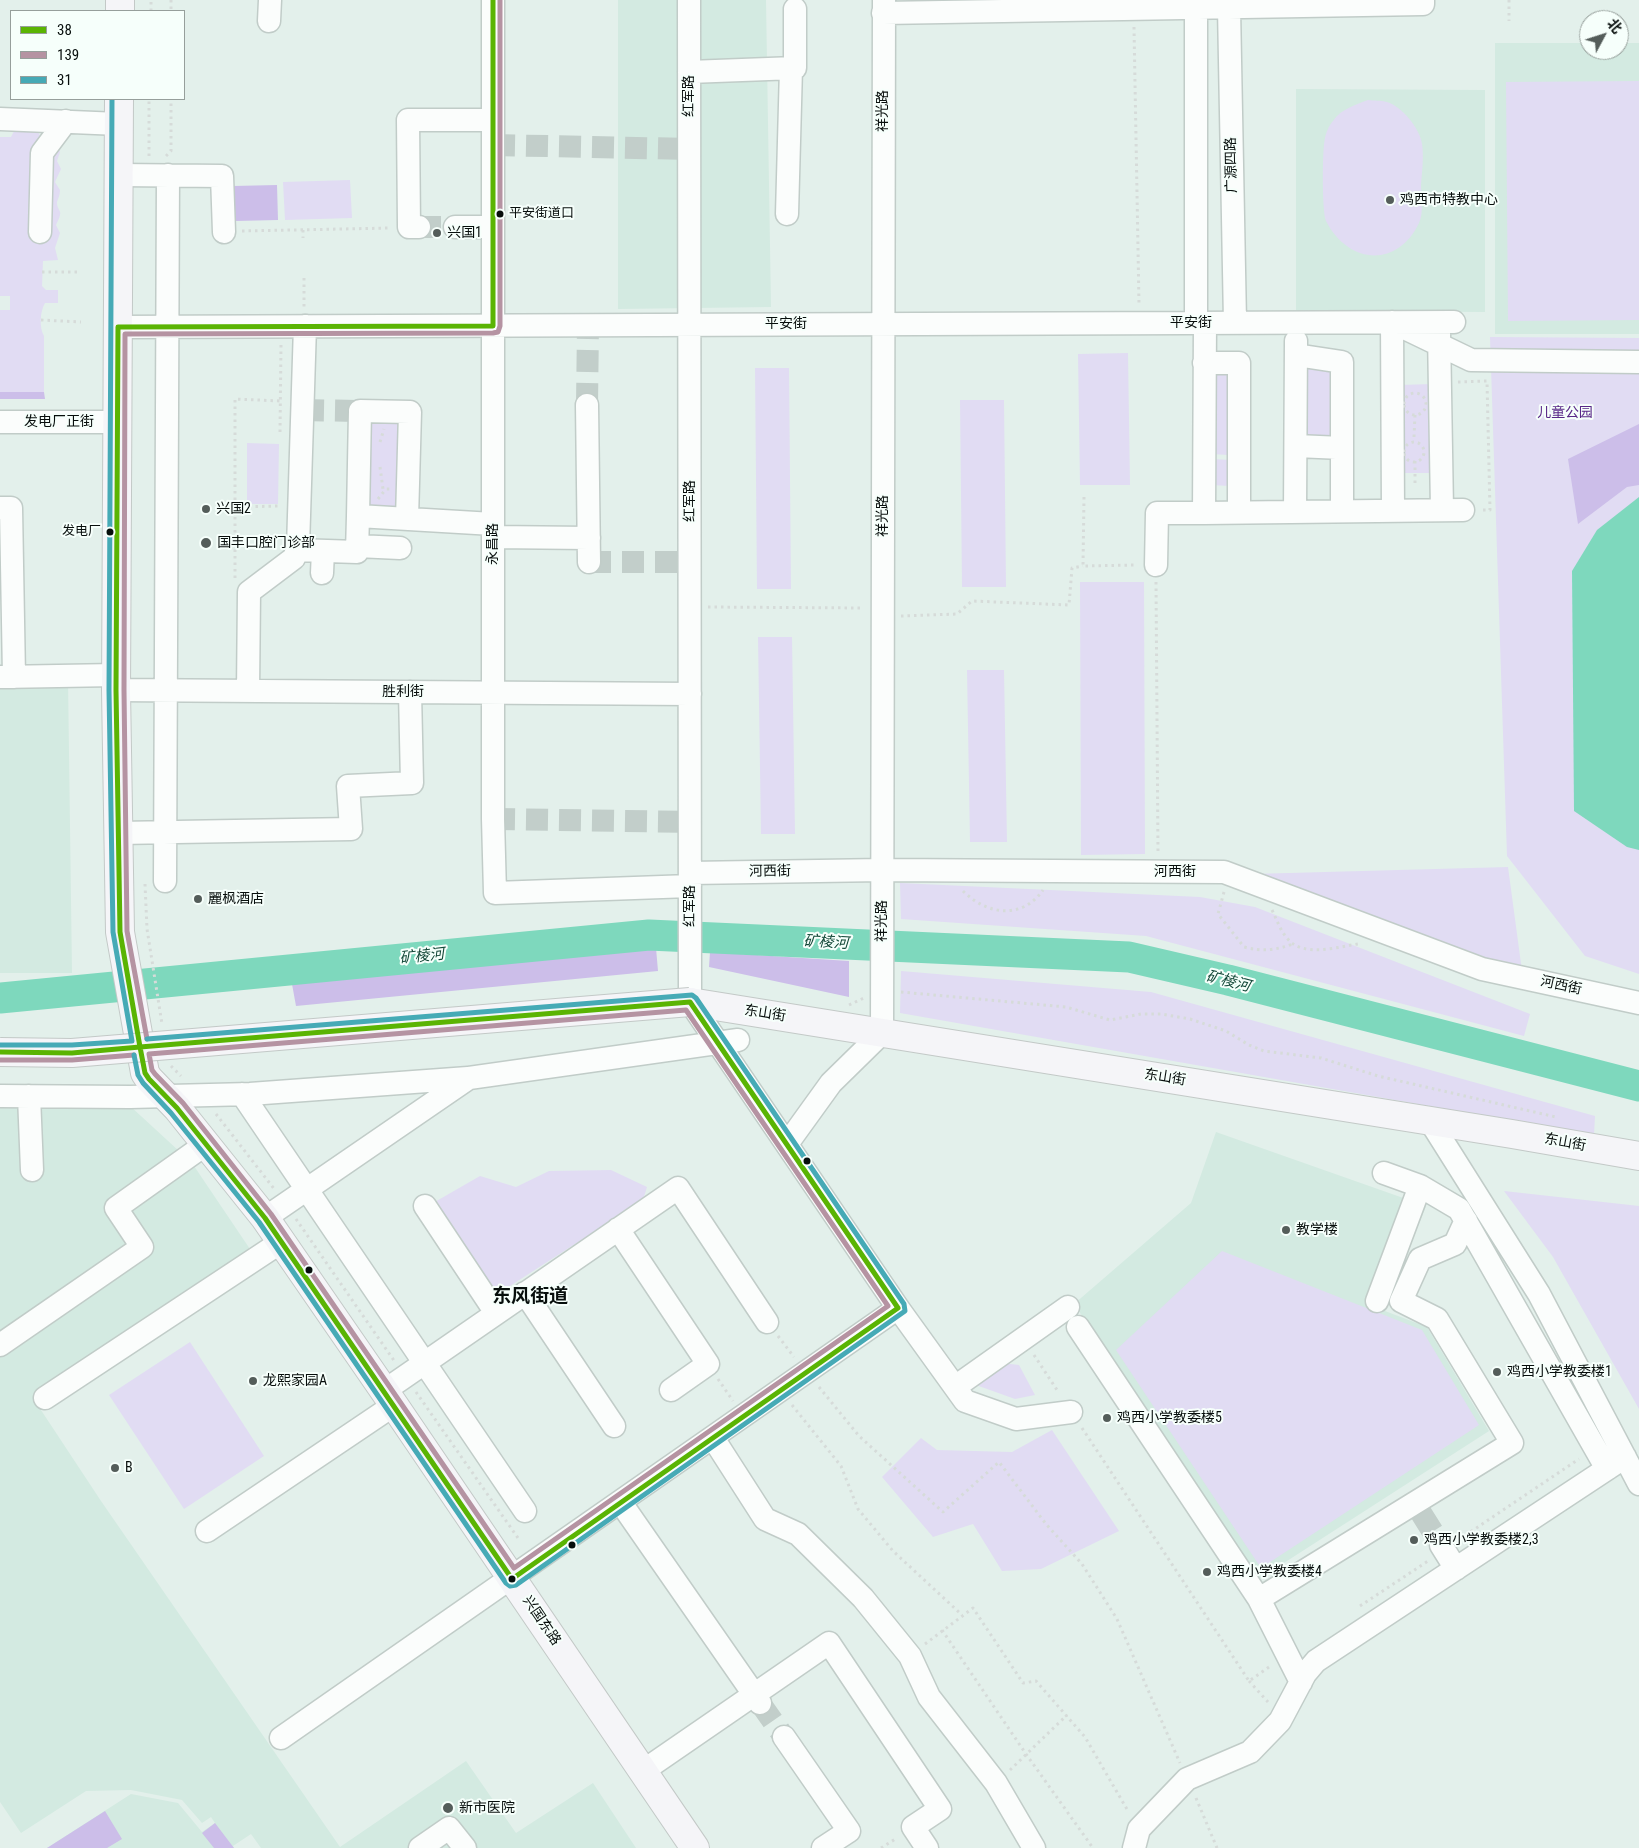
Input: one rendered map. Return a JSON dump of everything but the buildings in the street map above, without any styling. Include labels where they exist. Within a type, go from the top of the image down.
[{"type":"main road","name":"兴国东路","points":[[119,111],[116,682],[119,833],[150,1027],[146,1073],[265,1218],[695,1848]]},
{"type":"main road","name":"东山街","points":[[0,1052],[72,1053],[690,994],[882,1033],[1639,1156]]},
{"type":"street","name":"永昌路","points":[[493,0],[493,693],[495,893],[690,878]]},
{"type":"street","name":"红军路","points":[[689,0],[690,994]]},
{"type":"street","points":[[884,6],[1229,8],[1423,2]]},
{"type":"street","name":"祥光路","points":[[882,1033],[884,6]]},
{"type":"street","points":[[1196,8],[1200,323],[1204,363],[1204,513]]},
{"type":"street","name":"广源四路","points":[[1229,8],[1235,322]]},
{"type":"street","points":[[689,72],[796,68],[795,9]]},
{"type":"street","points":[[787,214],[791,68]]},
{"type":"street","points":[[0,119],[66,121],[119,111]]},
{"type":"street","points":[[414,227],[408,120],[493,120]]},
{"type":"street","points":[[40,232],[42,153],[66,121]]},
{"type":"street","points":[[119,175],[222,176],[224,232]]},
{"type":"street","points":[[158,175],[167,327],[165,881]]},
{"type":"street","points":[[455,227],[493,228]]},
{"type":"street","points":[[1295,512],[1296,322]]},
{"type":"street","points":[[1394,511],[1404,484],[1392,322],[1471,360],[1639,362]]},
{"type":"street","name":"平安街","points":[[118,327],[1446,322],[1439,344]]},
{"type":"street","points":[[248,691],[249,592],[294,558],[297,550],[305,326]]},
{"type":"street","points":[[1156,565],[1157,512],[1452,510],[1441,486],[1439,344]]},
{"type":"street","points":[[1296,355],[1342,362],[1342,511]]},
{"type":"street","points":[[1204,363],[1239,363],[1239,512]]},
{"type":"street","points":[[587,405],[589,562]]},
{"type":"street","points":[[297,550],[323,562],[363,553],[400,553],[408,490],[410,412],[360,411],[358,516],[363,553]]},
{"type":"street","name":"发电厂正街","points":[[0,422],[118,422]]},
{"type":"street","points":[[1296,446],[1342,448]]},
{"type":"street","points":[[0,508],[11,508],[7,677]]},
{"type":"street","points":[[358,516],[404,519],[493,531],[589,538]]},
{"type":"street","name":"胜利街","points":[[7,677],[116,682],[166,690],[690,694]]},
{"type":"street","points":[[119,833],[351,830],[348,786],[412,783],[410,692]]},
{"type":"street","name":"河西街","points":[[690,878],[882,870],[1224,872],[1482,969],[1639,1003]]},
{"type":"street","points":[[690,994],[728,1042],[787,1144],[898,1308],[965,1401],[1016,1419],[1071,1412]]},
{"type":"street","points":[[787,1144],[831,1083],[882,1033]]},
{"type":"street","points":[[0,1096],[242,1094],[469,1078],[728,1042]]},
{"type":"street","points":[[265,1218],[469,1078]]},
{"type":"street","points":[[242,1094],[525,1511]]},
{"type":"street","points":[[29,1096],[32,1170]]},
{"type":"street","points":[[1430,1121],[1539,1294],[1570,1352],[1616,1463]]},
{"type":"street","points":[[0,1345],[142,1247],[116,1208],[206,1144]]},
{"type":"street","points":[[1384,1173],[1420,1186],[1459,1208],[1548,1366],[1616,1463],[1639,1484]]},
{"type":"street","points":[[1377,1301],[1420,1186]]},
{"type":"street","points":[[207,1531],[389,1398],[424,1363],[678,1188],[768,1322]]},
{"type":"street","points":[[425,1206],[496,1313]]},
{"type":"street","points":[[1259,1599],[1418,1508],[1512,1443],[1438,1319],[1401,1301],[1420,1259],[1455,1244],[1466,1220]]},
{"type":"street","points":[[618,1229],[708,1364],[671,1390]]},
{"type":"street","points":[[45,1398],[281,1242]]},
{"type":"street","points":[[525,1293],[614,1426]]},
{"type":"street","points":[[281,1738],[512,1579],[898,1308]]},
{"type":"street","points":[[955,1387],[1073,1317],[1259,1599],[1301,1682]]},
{"type":"street","points":[[1548,1366],[1570,1352]]},
{"type":"street","points":[[713,1438],[765,1519],[798,1534],[863,1598],[910,1656],[930,1697],[996,1783],[1034,1848]]},
{"type":"street","points":[[1136,1839],[1187,1780],[1250,1752],[1282,1717],[1305,1674],[1316,1661],[1616,1463]]},
{"type":"street","points":[[621,1503],[756,1699]]},
{"type":"street","points":[[1442,1547],[1456,1569]]},
{"type":"street","points":[[643,1771],[756,1699],[828,1643],[940,1809],[913,1827],[928,1848]]},
{"type":"street","points":[[784,1737],[849,1831],[823,1848]]},
{"type":"street","points":[[420,1848],[449,1828],[465,1848]]},
{"type":"path","points":[[1509,0],[1509,21]]},
{"type":"path","points":[[1127,6],[1139,323]]},
{"type":"path","points":[[150,100],[158,175]]},
{"type":"path","points":[[158,175],[171,151],[171,100]]},
{"type":"path","points":[[224,232],[414,227]]},
{"type":"path","points":[[303,230],[303,238]]},
{"type":"path","points":[[42,272],[82,272]]},
{"type":"path","points":[[304,278],[305,326]]},
{"type":"path","points":[[42,320],[81,322]]},
{"type":"path","points":[[280,439],[281,326]]},
{"type":"path","points":[[1440,383],[1487,382],[1490,510],[1452,510]]},
{"type":"path","points":[[1414,394],[1421,396],[1426,404],[1423,412],[1415,415],[1407,411],[1404,405],[1406,399],[1414,394]]},
{"type":"path","points":[[235,583],[235,399],[280,401]]},
{"type":"path","points":[[1414,442],[1415,415]]},
{"type":"path","points":[[1414,442],[1422,445],[1424,450],[1421,459],[1415,461],[1408,459],[1405,450],[1408,444],[1414,442]]},
{"type":"path","points":[[360,455],[372,455],[378,463],[382,474],[383,489],[408,490]]},
{"type":"path","points":[[1415,461],[1404,484],[1441,486]]},
{"type":"path","points":[[236,507],[280,507],[280,497]]},
{"type":"path","points":[[1083,566],[1084,497]]},
{"type":"path","points":[[690,608],[909,615],[957,614],[972,601],[1069,605],[1072,568],[1083,566],[1156,565],[1158,872]]},
{"type":"path","points":[[944,870],[970,898],[991,909],[1008,912],[1023,907],[1035,900],[1056,871]]},
{"type":"path","points":[[1219,872],[1225,889],[1218,914],[1244,947],[1266,950],[1278,949],[1293,944]]},
{"type":"path","points":[[1263,887],[1281,929],[1288,940],[1297,947],[1313,950],[1360,944]]},
{"type":"path","points":[[134,931],[150,1027]]},
{"type":"path","points":[[840,1003],[849,1005],[882,990],[1066,1007],[1110,1020],[1141,1014],[1161,1014],[1190,1018],[1226,1030],[1249,1045],[1264,1051],[1321,1058],[1378,1076],[1562,1119]]},
{"type":"path","points":[[768,1322],[859,1436],[944,1512],[999,1462],[1046,1524],[1082,1564],[1117,1619],[1217,1848]]},
{"type":"path","points":[[1034,1355],[1248,1681],[1282,1717]]},
{"type":"path","points":[[708,1364],[743,1417]]},
{"type":"path","points":[[780,1391],[841,1466],[858,1509],[893,1551],[962,1615]]},
{"type":"path","points":[[1354,1610],[1442,1547],[1579,1459],[1574,1451]]},
{"type":"path","points":[[910,1656],[972,1608],[1023,1684],[1036,1681],[1085,1736],[1136,1839]]},
{"type":"path","points":[[942,1630],[1026,1754],[1093,1848]]},
{"type":"path","points":[[1248,1681],[1288,1654]]},
{"type":"path","points":[[996,1783],[1067,1715]]},
{"type":"shaded area","points":[[618,0],[766,0],[771,307],[618,309]]},
{"type":"shaded area","points":[[1495,43],[1579,43],[1579,60],[1629,60],[1629,43],[1639,43],[1639,334],[1495,334]]},
{"type":"shaded area","name":"鸡西市特教中心","points":[[1296,89],[1485,90],[1485,312],[1296,311]]},
{"type":"shaded area","points":[[277,185],[278,220],[235,221],[233,186]]},
{"type":"shaded area","points":[[0,392],[44,392],[45,399],[0,399]]},
{"type":"shaded area","points":[[1639,424],[1639,485],[1627,487],[1578,524],[1568,459]]},
{"type":"shaded area","points":[[1639,497],[1639,850],[1627,847],[1574,811],[1572,571],[1597,530]]},
{"type":"shaded area","points":[[68,679],[72,973],[0,973],[0,680]]},
{"type":"shaded area","points":[[656,948],[658,971],[296,1006],[292,984]]},
{"type":"shaded area","points":[[710,952],[849,961],[849,997],[709,967]]},
{"type":"shaded area","points":[[0,1102],[129,1105],[192,1163],[256,1258],[35,1401],[101,1501],[340,1847],[466,1761],[516,1833],[593,1783],[636,1848],[261,1848],[251,1834],[233,1846],[234,1848],[47,1848],[131,1794],[178,1803],[202,1832],[215,1823],[211,1817],[202,1823],[182,1800],[131,1790],[86,1791],[21,1833],[0,1802]]},
{"type":"shaded area","points":[[1216,1132],[1426,1206],[1385,1311],[1427,1327],[1489,1431],[1259,1579],[1074,1304],[1191,1203]]},
{"type":"shaded area","points":[[105,1811],[122,1839],[107,1848],[47,1848]]},
{"type":"shaded area","points":[[215,1823],[234,1848],[214,1848],[202,1833]]},
{"type":"green space","points":[[1639,81],[1639,320],[1508,321],[1506,82]]},
{"type":"green space","points":[[1368,100],[1387,102],[1404,113],[1418,131],[1423,154],[1422,209],[1419,223],[1410,238],[1398,248],[1386,254],[1372,255],[1359,253],[1347,246],[1335,235],[1326,221],[1323,194],[1324,144],[1328,129],[1340,113]]},
{"type":"green space","points":[[15,129],[36,129],[47,155],[58,148],[60,152],[57,161],[61,169],[55,182],[60,190],[57,205],[60,213],[56,225],[60,233],[55,248],[58,260],[43,261],[42,286],[46,290],[58,290],[58,303],[45,303],[41,315],[41,329],[44,336],[44,392],[0,392],[0,310],[10,310],[10,296],[0,296],[0,137],[11,137]]},
{"type":"green space","points":[[350,180],[352,218],[285,220],[283,182]]},
{"type":"green space","name":"儿童公园","points":[[1490,337],[1639,338],[1639,974],[1585,956],[1507,856]]},
{"type":"green space","points":[[1128,353],[1130,485],[1080,485],[1078,354]]},
{"type":"green space","points":[[1304,365],[1331,368],[1333,441],[1304,439]]},
{"type":"green space","points":[[755,368],[789,368],[791,589],[757,589]]},
{"type":"green space","points":[[1213,372],[1230,373],[1229,455],[1211,454]]},
{"type":"green space","points":[[1432,384],[1433,473],[1401,473],[1400,385]]},
{"type":"green space","points":[[960,400],[1004,400],[1006,587],[962,587]]},
{"type":"green space","points":[[364,415],[403,415],[401,507],[363,507]]},
{"type":"green space","points":[[247,443],[279,444],[278,504],[247,504]]},
{"type":"green space","points":[[1211,459],[1231,460],[1230,486],[1210,485]]},
{"type":"green space","points":[[1080,582],[1144,582],[1145,854],[1081,855]]},
{"type":"green space","points":[[758,637],[792,637],[795,834],[761,834]]},
{"type":"green space","points":[[967,670],[1004,670],[1007,842],[970,842]]},
{"type":"green space","points":[[1508,867],[1522,971],[1479,963],[1252,874]]},
{"type":"green space","points":[[900,883],[1200,897],[1255,907],[1530,1014],[1524,1036],[1146,936],[901,919]]},
{"type":"green space","points":[[901,971],[1151,992],[1595,1116],[1594,1135],[900,1013]]},
{"type":"green space","points":[[611,1170],[647,1187],[643,1200],[493,1297],[433,1203],[480,1176],[516,1187],[549,1171]]},
{"type":"green space","points":[[1504,1191],[1639,1206],[1639,1409],[1553,1257]]},
{"type":"green space","points":[[1222,1251],[1422,1330],[1479,1425],[1261,1568],[1116,1350]]},
{"type":"green space","points":[[190,1342],[264,1456],[184,1509],[109,1395]]},
{"type":"green space","points":[[1002,1363],[1019,1365],[1035,1395],[1015,1399],[976,1385]]},
{"type":"green space","points":[[1052,1430],[1119,1531],[1041,1569],[1002,1571],[973,1524],[933,1537],[882,1477],[921,1438],[937,1450],[1012,1452]]},
{"type":"waterway","name":"矿棱河","points":[[0,998],[649,935],[1129,957],[1228,980],[1639,1086]]},
{"type":"tunnel","points":[[493,145],[689,149]]},
{"type":"tunnel","points":[[419,227],[455,227]]},
{"type":"tunnel","points":[[587,405],[588,325]]},
{"type":"tunnel","points":[[302,410],[360,411]]},
{"type":"tunnel","points":[[589,562],[690,562]]},
{"type":"tunnel","points":[[493,819],[690,822]]},
{"type":"tunnel","points":[[1421,1513],[1441,1545]]},
{"type":"tunnel","points":[[760,1703],[784,1737]]},
{"type":"transit line","name":"38","points":[[140,1047],[120,932],[116,690],[118,327],[493,326],[493,0]]},
{"type":"transit line","name":"139","points":[[147,1039],[127,931],[124,690],[125,334],[498,332],[500,326],[500,0]]},
{"type":"transit line","name":"31","points":[[0,1045],[72,1045],[132,1041],[113,932],[109,690],[112,100]]},
{"type":"transit line","name":"31","points":[[134,1055],[138,1075],[143,1083],[171,1113],[259,1222],[506,1583],[510,1586],[516,1585],[905,1311],[904,1304],[696,998],[692,995],[147,1039]]},
{"type":"transit line","name":"38","points":[[690,1002],[898,1308],[512,1579],[265,1218],[177,1108],[149,1079],[145,1073],[140,1047],[690,1002]]},
{"type":"transit line","name":"139","points":[[686,1010],[888,1306],[514,1568],[271,1214],[183,1103],[155,1074],[152,1070],[149,1054],[686,1010]]},
{"type":"transit line","name":"38","points":[[0,1052],[72,1053],[140,1047]]},
{"type":"transit line","name":"139","points":[[0,1060],[72,1060],[134,1055]]},
{"type":"place","name":"鸡西市特教中心","points":[[1390,200]]},
{"type":"place","name":"平安街道口","points":[[500,214]]},
{"type":"place","name":"兴国1","points":[[437,233]]},
{"type":"place","name":"兴国2","points":[[206,509]]},
{"type":"place","name":"发电厂","points":[[110,532]]},
{"type":"place","name":"国丰口腔门诊部","points":[[206,543]]},
{"type":"place","name":"麗枫酒店","points":[[198,899]]},
{"type":"place","name":"教学楼","points":[[1286,1230]]},
{"type":"place","name":"鸡西小学教委楼1","points":[[1497,1372]]},
{"type":"place","name":"龙熙家园A","points":[[253,1381]]},
{"type":"place","name":"鸡西小学教委楼5","points":[[1107,1418]]},
{"type":"place","name":"B","points":[[115,1468]]},
{"type":"place","name":"鸡西小学教委楼2,3","points":[[1414,1540]]},
{"type":"place","name":"鸡西小学教委楼4","points":[[1207,1572]]},
{"type":"place","name":"新市医院","points":[[448,1808]]},
{"type":"district","name":"东风街道","points":[[530,1297]]}]
